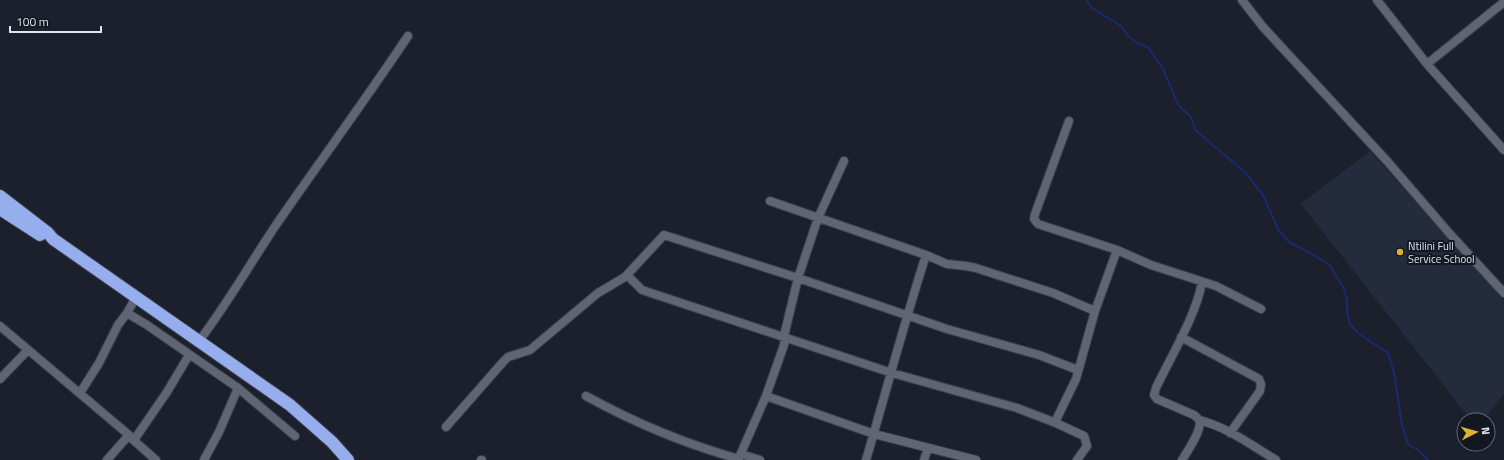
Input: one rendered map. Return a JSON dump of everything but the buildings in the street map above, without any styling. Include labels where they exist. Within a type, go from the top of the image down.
[{"type":"highway","points":[[0,196],[42,228],[53,239],[290,405],[332,442],[348,460]]},
{"type":"highway","points":[[0,209],[42,236],[53,239]]},
{"type":"street","points":[[1244,0],[1263,27],[1388,161],[1450,234],[1504,294]]},
{"type":"street","points":[[1377,0],[1427,64],[1504,150]]},
{"type":"street","points":[[1427,64],[1504,2]]},
{"type":"street","points":[[199,341],[216,320],[248,266],[408,36]]},
{"type":"street","points":[[1069,121],[1035,214],[1034,219],[1038,224],[1117,250],[1151,265],[1216,286],[1261,309]]},
{"type":"street","points":[[739,457],[766,396],[784,345],[786,328],[798,278],[818,218],[844,161]]},
{"type":"street","points":[[770,201],[926,255],[947,264],[971,267],[1035,287],[1095,311]]},
{"type":"street","points":[[446,427],[502,362],[508,357],[530,350],[598,293],[627,275],[664,235],[907,314],[947,329],[1024,350],[1078,370]]},
{"type":"street","points":[[1056,423],[1076,379],[1095,311],[1117,250]]},
{"type":"street","points":[[866,460],[892,373],[907,314],[926,255]]},
{"type":"street","points":[[627,275],[642,290],[892,373],[1017,408],[1056,423],[1084,436],[1087,446],[1077,460]]},
{"type":"street","points":[[1202,282],[1200,291],[1181,336],[1154,395],[1157,399],[1194,415],[1199,420],[1207,422],[1230,433],[1276,460]]},
{"type":"street","points":[[80,393],[99,364],[118,325],[136,297]]},
{"type":"street","points":[[127,313],[147,325],[238,388],[295,436]]},
{"type":"street","points":[[0,326],[80,393],[156,460]]},
{"type":"street","points":[[1181,336],[1259,379],[1261,384],[1260,391],[1230,433]]},
{"type":"street","points":[[0,379],[28,350]]},
{"type":"street","points":[[107,460],[132,438],[167,392],[189,355]]},
{"type":"street","points":[[204,460],[219,432],[238,388]]},
{"type":"street","points":[[586,396],[624,417],[681,440],[712,451],[760,460]]},
{"type":"street","points":[[766,396],[874,434],[974,460]]},
{"type":"street","points":[[1182,460],[1196,435],[1200,425],[1199,420]]},
{"type":"street","points":[[924,460],[928,448]]},
{"type":"shaded area","name":"Ntilini Full Service School","points":[[1370,151],[1504,301],[1504,393],[1490,412],[1465,412],[1301,204]]},
{"type":"waterway","points":[[1086,0],[1092,8],[1121,26],[1129,37],[1137,43],[1148,47],[1163,69],[1179,106],[1191,117],[1195,130],[1246,173],[1263,195],[1279,231],[1289,242],[1329,264],[1344,289],[1350,324],[1358,333],[1388,353],[1394,373],[1402,425],[1408,444],[1418,450],[1428,460]]},
{"type":"place","name":"Ntilini Full Service School","points":[[1400,252]]}]
